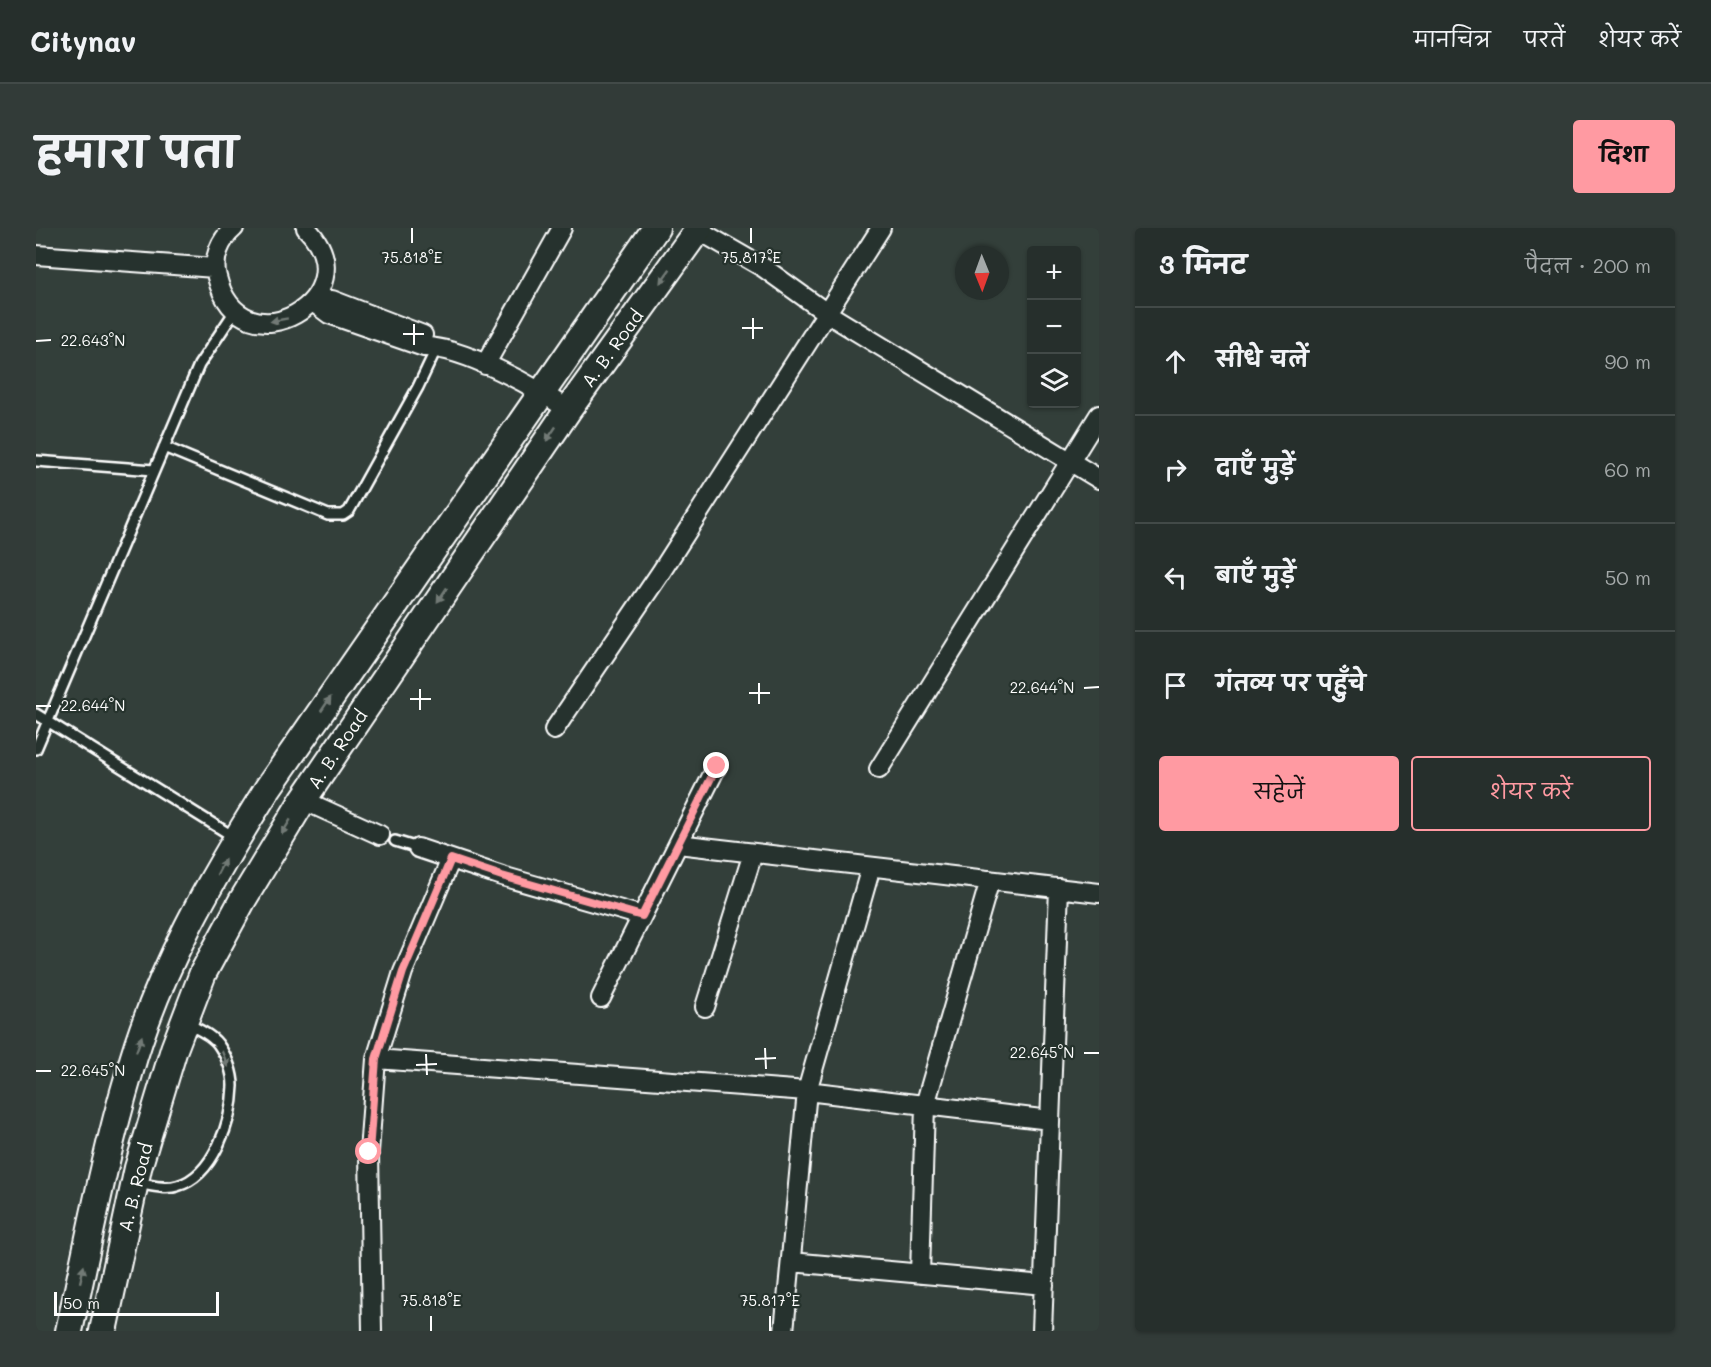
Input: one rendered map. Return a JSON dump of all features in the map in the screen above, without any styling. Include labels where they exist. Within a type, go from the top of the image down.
[{"type":"main road","name":"A. B. Road","points":[[69,1331],[129,1073],[153,1005],[186,931],[237,838],[541,390],[656,228]]},
{"type":"main road","name":"A. B. Road","points":[[103,1331],[135,1183],[184,1022],[203,973],[242,901],[303,800],[568,410],[698,229]]},
{"type":"street","points":[[234,228],[227,234],[217,254],[215,268],[221,295],[235,311],[254,321],[276,323],[296,316],[313,302],[322,283],[324,265],[317,242],[306,228]]},
{"type":"street","points":[[484,365],[562,228]]},
{"type":"street","points":[[554,730],[661,572],[881,228]]},
{"type":"street","points":[[698,229],[764,268],[828,314],[1099,479]]},
{"type":"street","points":[[36,255],[215,268]]},
{"type":"street","points":[[313,302],[332,300],[430,337],[437,347],[541,390],[568,410]]},
{"type":"street","points":[[879,769],[1099,415]]},
{"type":"street","points":[[601,998],[717,766]]},
{"type":"street","points":[[303,800],[399,842],[502,876],[642,916]]},
{"type":"street","points":[[678,844],[1099,893]]},
{"type":"street","points":[[705,1007],[753,853]]},
{"type":"street","points":[[372,1331],[369,1152],[376,1059],[403,972],[451,859]]},
{"type":"street","points":[[784,1331],[807,1091],[871,867]]},
{"type":"street","points":[[920,1274],[925,1105],[990,880]]},
{"type":"street","points":[[1042,1331],[1059,888]]},
{"type":"street","points":[[376,1059],[807,1091],[1050,1120]]},
{"type":"street","points":[[791,1262],[1044,1285]]},
{"type":"lane","points":[[36,749],[199,365],[235,311]]},
{"type":"lane","points":[[164,447],[328,515],[343,515],[349,511],[355,501],[437,347]]},
{"type":"lane","points":[[36,461],[154,470]]},
{"type":"lane","points":[[36,714],[237,838]]},
{"type":"lane","points":[[135,1183],[177,1186],[196,1178],[211,1162],[220,1142],[233,1085],[228,1064],[219,1045],[184,1022]]},
{"type":"route","points":[[369,1152],[376,1059],[403,972],[451,859],[642,916],[717,766]]}]
